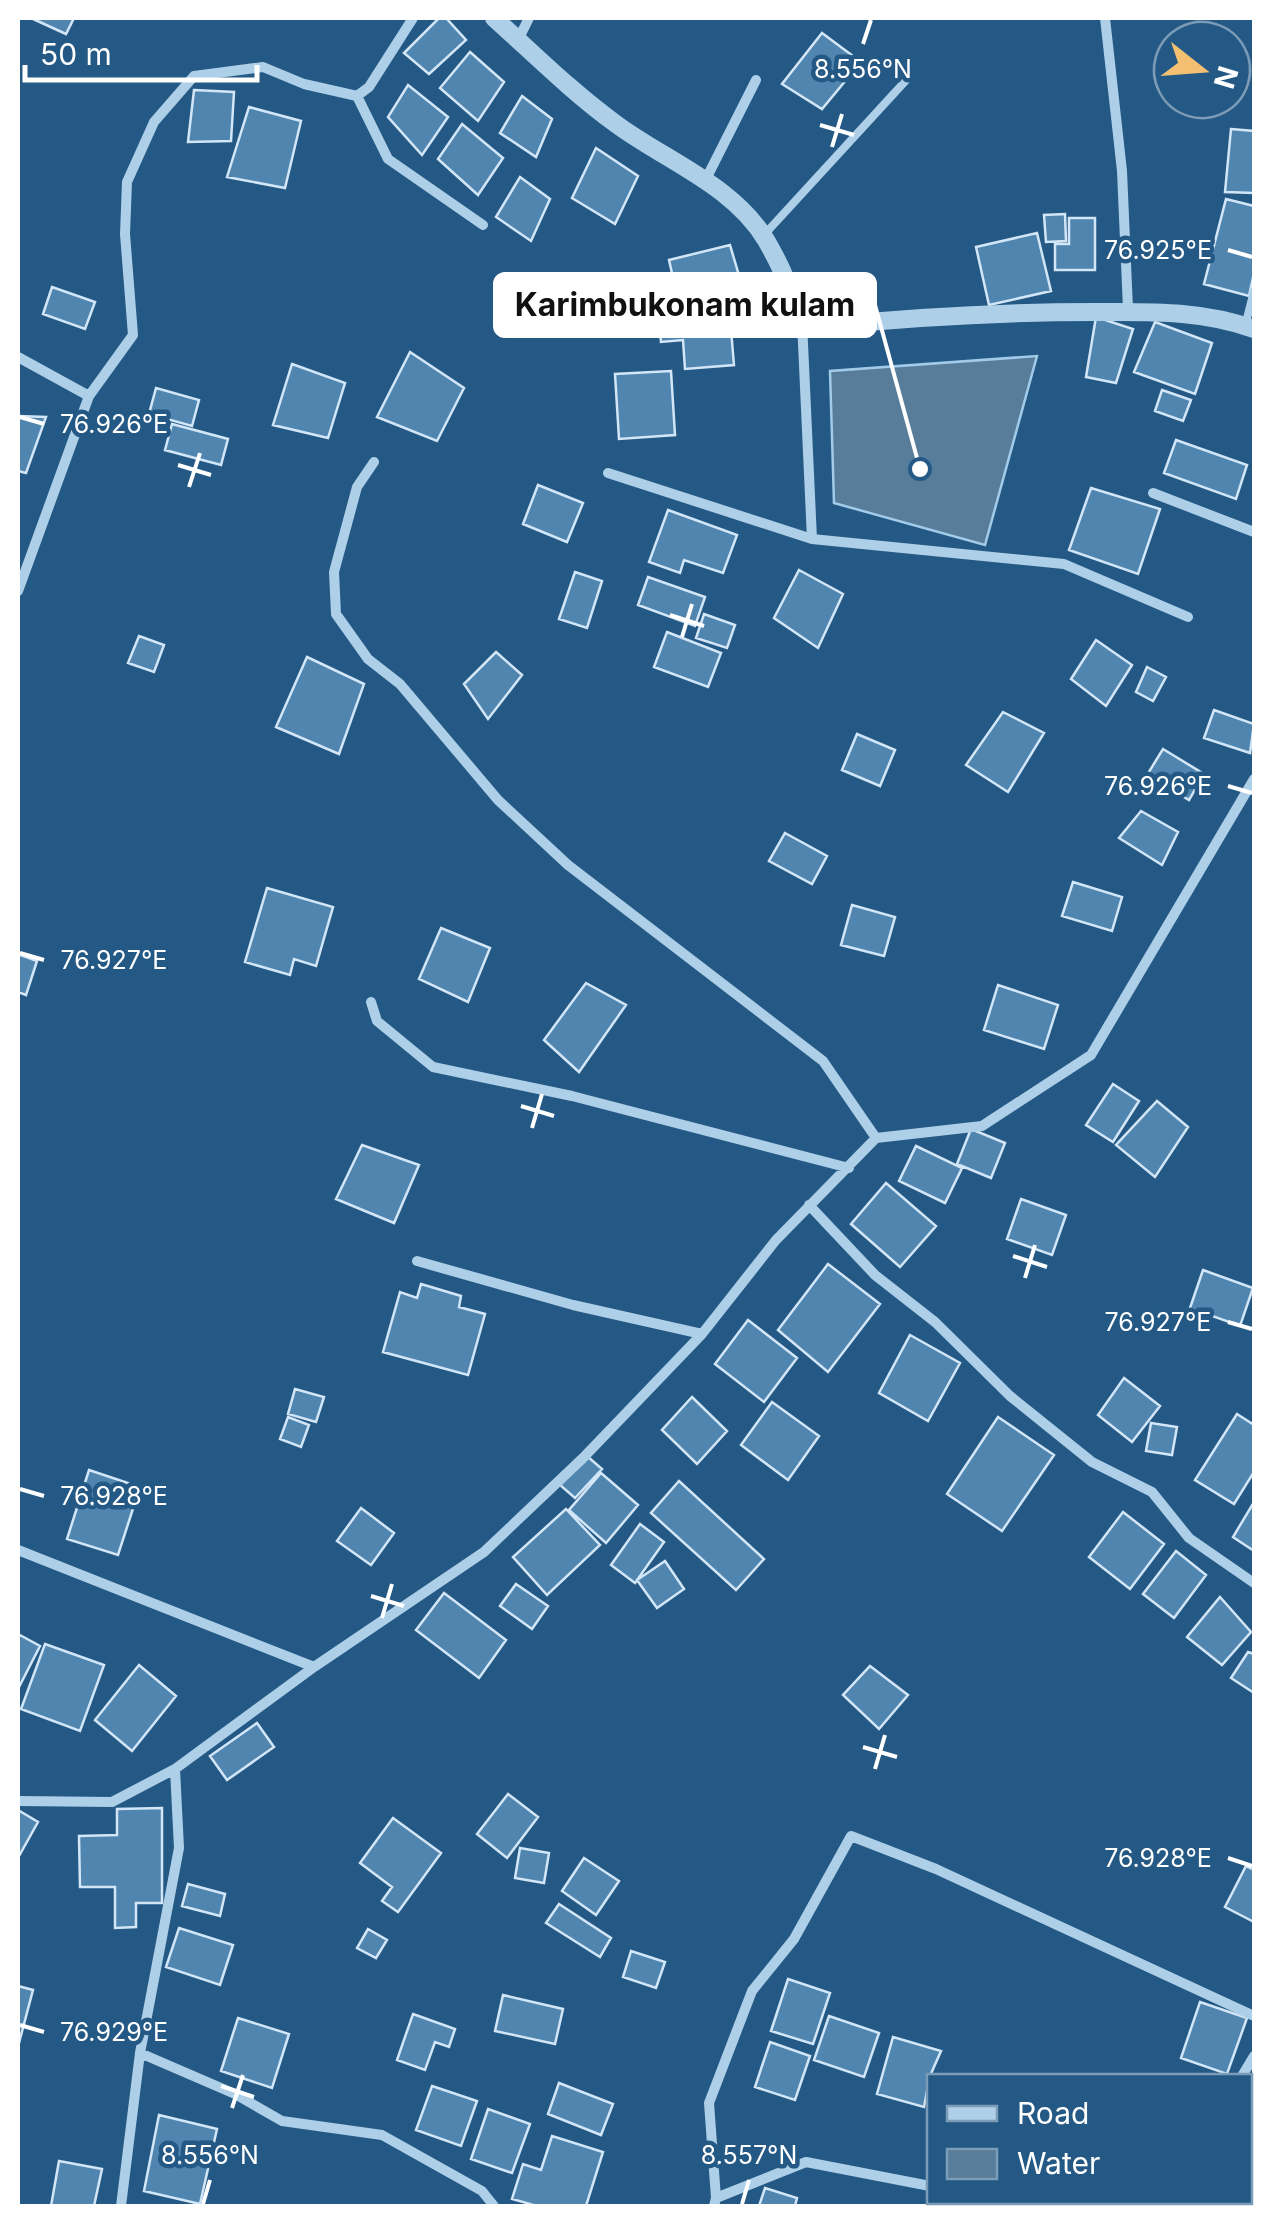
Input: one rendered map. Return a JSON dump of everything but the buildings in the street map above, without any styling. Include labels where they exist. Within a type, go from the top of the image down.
[{"type":"street","points":[[18,591],[88,396],[132,335],[125,234],[128,182],[154,122],[194,76],[263,68],[304,84],[357,96],[369,87],[413,18]]},
{"type":"street","points":[[494,18],[582,98],[648,148],[722,192],[763,236],[778,260],[790,308],[802,322],[812,539]]},
{"type":"street","points":[[518,40],[529,18]]},
{"type":"street","points":[[1105,18],[1122,170],[1128,309]]},
{"type":"street","points":[[705,181],[756,80]]},
{"type":"street","points":[[357,96],[388,159],[483,225]]},
{"type":"street","points":[[802,322],[826,326],[1019,310],[1128,309],[1192,313],[1250,328]]},
{"type":"street","points":[[18,357],[88,396]]},
{"type":"street","points":[[374,462],[358,487],[334,572],[336,614],[368,658],[400,684],[498,800],[568,865],[824,1061],[876,1138]]},
{"type":"street","points":[[608,473],[812,539],[1064,564],[1188,617]]},
{"type":"street","points":[[1153,493],[1254,532]]},
{"type":"street","points":[[18,1801],[112,1802],[176,1769],[314,1667],[484,1552],[583,1458],[702,1334],[809,1205],[876,1138],[982,1126],[1092,1054],[1254,779]]},
{"type":"street","points":[[371,1002],[377,1020],[433,1067],[572,1096],[849,1168]]},
{"type":"street","points":[[809,1205],[876,1275],[935,1322],[1010,1396],[1092,1462],[1152,1492],[1190,1538],[1254,1583]]},
{"type":"street","points":[[416,1260],[573,1304],[702,1334]]},
{"type":"street","points":[[18,1550],[314,1667]]},
{"type":"street","points":[[121,2206],[140,2053],[179,1848],[176,1769]]},
{"type":"street","points":[[927,2185],[806,2162],[715,2202],[709,2103],[752,1992],[794,1939],[851,1836],[936,1869],[1254,2016]]},
{"type":"street","points":[[140,2053],[235,2094],[282,2121],[382,2135],[482,2191],[494,2206]]},
{"type":"lane","points":[[763,236],[910,76]]},
{"type":"lane","points":[[1250,328],[1254,291]]},
{"type":"water","points":[[1037,356],[985,545],[834,503],[830,371]]},
{"type":"place","name":"Karimbukonam kulam","points":[[920,469]]}]
